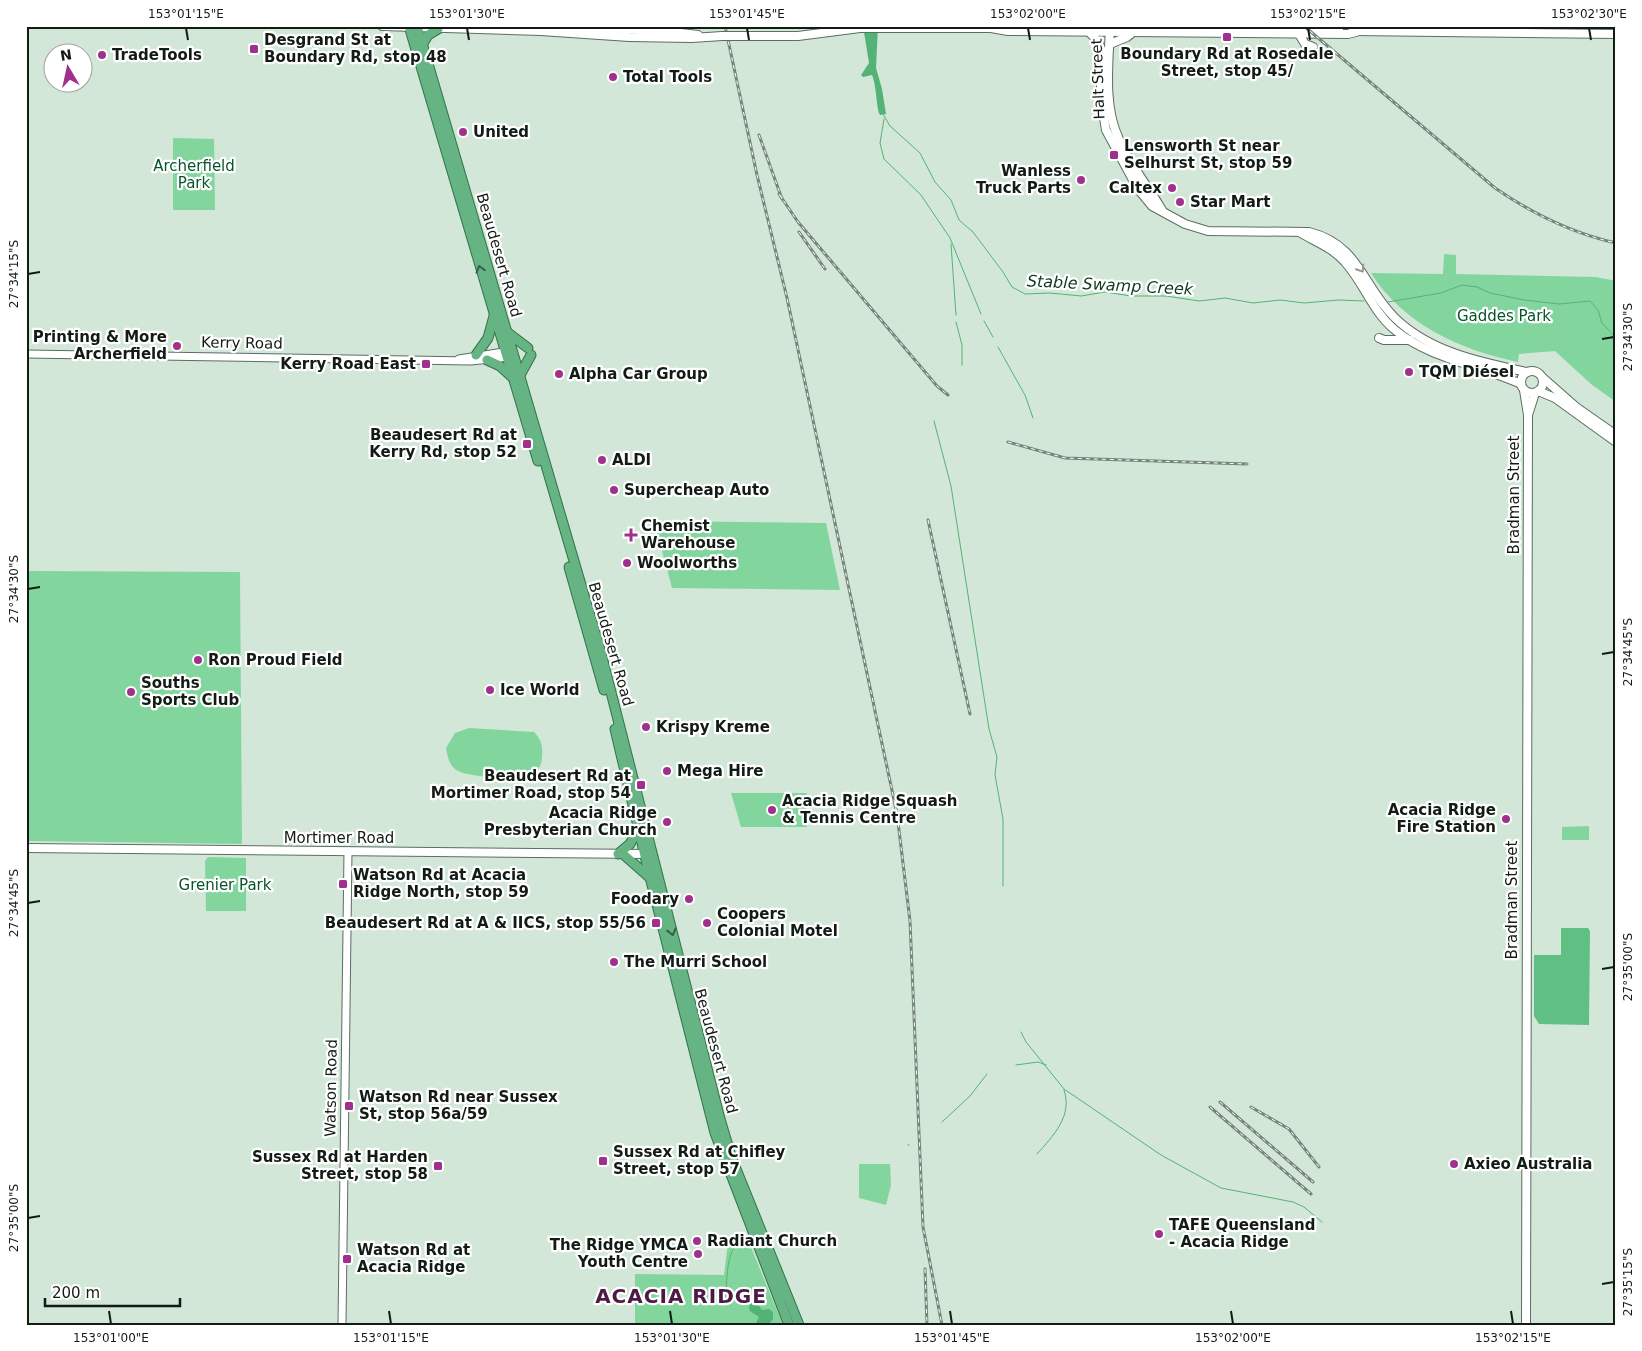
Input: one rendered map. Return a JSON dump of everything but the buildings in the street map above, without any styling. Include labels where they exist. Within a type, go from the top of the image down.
[{"type":"highway","name":"Beaudesert Road","points":[[414,28],[423,43],[507,332],[510,354],[610,711],[638,829],[648,854],[650,877],[715,1133],[789,1325]]},
{"type":"highway","name":"Beaudesert Road","points":[[414,28],[494,316],[510,354]]},
{"type":"highway","points":[[423,43],[428,35],[438,29]]},
{"type":"highway","points":[[476,355],[488,338],[494,316]]},
{"type":"highway","points":[[487,360],[516,376],[530,352],[507,332]]},
{"type":"highway","name":"Beaudesert Road","points":[[516,376],[598,646],[648,854],[724,1132],[799,1325]]},
{"type":"highway","points":[[638,829],[630,844],[620,854],[650,877]]},
{"type":"main road","points":[[382,26],[692,38],[700,36],[798,36],[860,28],[891,27],[992,28],[1008,31],[1089,32],[1108,29],[1132,33],[1299,34],[1348,34],[1356,29]]},
{"type":"main road","points":[[560,26],[664,30],[692,33],[700,36]]},
{"type":"main road","points":[[992,28],[1000,26]]},
{"type":"main road","points":[[1171,26],[1616,34]]},
{"type":"main road","name":"Halt Street","points":[[1108,29],[1110,44],[1110,107],[1115,130],[1126,153],[1162,210]]},
{"type":"main road","name":"Halt Street","points":[[1108,29],[1105,50],[1101,60],[1101,100],[1106,130],[1138,189],[1152,206],[1185,224],[1208,231],[1309,232],[1322,236],[1345,249],[1358,264],[1388,310],[1417,335],[1448,350],[1494,365],[1527,372]]},
{"type":"main road","points":[[1089,32],[1100,44],[1101,60]]},
{"type":"main road","points":[[1110,44],[1132,33]]},
{"type":"main road","points":[[1299,34],[1305,44],[1313,47]]},
{"type":"main road","points":[[1300,233],[1323,244],[1339,256],[1350,268],[1380,315],[1396,331],[1433,352],[1502,375],[1522,387],[1555,398],[1616,442]]},
{"type":"main road","points":[[1379,338],[1410,340]]},
{"type":"main road","points":[[1522,387],[1522,377],[1527,372],[1538,372],[1576,407],[1616,435]]},
{"type":"main road","points":[[1537,392],[1543,386],[1543,378]]},
{"type":"main road","name":"Bradman Street","points":[[1522,387],[1528,415],[1526,1325]]},
{"type":"main road","name":"Bradman Street","points":[[1528,415],[1537,392]]},
{"type":"main road","name":"Mortimer Road","points":[[26,848],[648,854]]},
{"type":"street","name":"Kerry Road","points":[[26,354],[487,360],[510,354]]},
{"type":"street","name":"Kerry Road","points":[[457,360],[476,355],[510,354]]},
{"type":"street","name":"Watson Road","points":[[342,1325],[348,851]]},
{"type":"green space","name":"Archerfield Park","points":[[173,138],[214,139],[215,210],[173,210]]},
{"type":"green space","name":"Gaddes Park","points":[[1444,254],[1456,255],[1456,274],[1596,277],[1616,281],[1616,402],[1591,384],[1555,351],[1519,354],[1518,362],[1475,350],[1435,332],[1399,307],[1371,273],[1443,274]]},
{"type":"green space","points":[[654,521],[826,523],[840,590],[672,588]]},
{"type":"green space","points":[[26,571],[240,572],[242,844],[26,841]]},
{"type":"green space","points":[[469,728],[534,732],[542,746],[540,766],[534,773],[507,778],[470,775],[455,769],[451,765],[446,748],[455,733]]},
{"type":"green space","name":"Acacia Ridge Squash & Tennis Centre","points":[[731,793],[807,793],[807,827],[741,827]]},
{"type":"green space","points":[[1589,826],[1589,840],[1562,840],[1562,827]]},
{"type":"green space","name":"Grenier Park","points":[[208,857],[246,858],[246,911],[206,911],[205,861]]},
{"type":"green space","points":[[859,1164],[890,1164],[891,1185],[886,1205],[859,1198]]},
{"type":"green space","points":[[733,1235],[746,1235],[783,1325],[635,1325],[635,1274],[724,1275],[728,1242]]},
{"type":"shaded area","points":[[863,26],[878,26],[876,68],[886,114],[880,115],[872,75],[863,77],[861,75],[869,63]]},
{"type":"shaded area","points":[[1561,928],[1588,928],[1590,931],[1589,1025],[1539,1024],[1534,1016],[1534,955],[1561,955]]},
{"type":"shaded area","points":[[756,1302],[762,1310],[769,1309],[773,1312],[773,1319],[768,1325],[755,1325],[759,1317],[750,1311],[749,1307],[751,1303]]},
{"type":"waterway","name":"Stable Swamp Creek","points":[[883,114],[890,126],[920,153],[935,182],[951,200],[959,220],[973,232],[1012,287],[1025,294],[1050,293],[1081,296],[1105,292],[1131,296],[1166,296],[1199,301],[1225,298],[1253,303],[1280,300],[1304,303],[1339,300],[1364,301]]},
{"type":"waterway","points":[[884,119],[880,143],[884,159],[921,195],[950,238],[981,314]]},
{"type":"waterway","points":[[951,244],[956,315]]},
{"type":"waterway","name":"Stable Swamp Creek","points":[[1388,302],[1441,293],[1462,285],[1477,287],[1490,293],[1524,300],[1559,304],[1590,301],[1598,310],[1602,323],[1616,338]]},
{"type":"waterway","points":[[984,321],[993,337]]},
{"type":"waterway","points":[[956,322],[962,345],[962,365]]},
{"type":"waterway","points":[[998,347],[1025,395],[1033,418]]},
{"type":"waterway","points":[[934,421],[951,486],[989,729],[997,757],[995,775],[1003,819],[1003,886]]},
{"type":"waterway","points":[[1021,1032],[1026,1042],[1064,1089],[1161,1155],[1221,1188],[1293,1202],[1304,1207],[1322,1222]]},
{"type":"waterway","points":[[1016,1065],[1038,1062],[1046,1065]]},
{"type":"waterway","points":[[942,1122],[970,1096],[987,1074]]},
{"type":"waterway","points":[[1037,1154],[1055,1133],[1064,1117],[1066,1108],[1064,1090]]},
{"type":"waterway","points":[[725,1298],[727,1271],[731,1254],[734,1247],[748,1236]]},
{"type":"railway","points":[[725,26],[757,175],[787,298],[897,814],[910,921],[923,1227],[942,1325]]},
{"type":"railway","points":[[1304,26],[1495,188],[1553,222],[1583,234],[1616,243]]},
{"type":"railway","points":[[759,135],[782,199]]},
{"type":"railway","points":[[779,194],[798,222],[937,386],[948,395]]},
{"type":"railway","points":[[799,232],[825,269]]},
{"type":"railway","points":[[1008,442],[1065,458],[1247,464]]},
{"type":"railway","points":[[928,520],[970,714]]},
{"type":"railway","points":[[1220,1102],[1313,1182]]},
{"type":"railway","points":[[1210,1107],[1311,1194]]},
{"type":"railway","points":[[1251,1107],[1289,1129],[1319,1167]]},
{"type":"railway","points":[[925,1269],[927,1325]]},
{"type":"place","name":"Boundary Rd at Rosedale Street, stop 45/","points":[[1227,37]]},
{"type":"place","name":"Desgrand St at Boundary Rd, stop 48","points":[[254,49]]},
{"type":"place","name":"TradeTools","points":[[102,55]]},
{"type":"place","name":"Total Tools","points":[[613,77]]},
{"type":"place","name":"United","points":[[463,132]]},
{"type":"place","name":"Lensworth St near Selhurst St, stop 59","points":[[1114,155]]},
{"type":"place","name":"Wanless Truck Parts","points":[[1081,180]]},
{"type":"place","name":"Caltex","points":[[1172,188]]},
{"type":"place","name":"Star Mart","points":[[1180,202]]},
{"type":"place","name":"Printing & More Archerfield","points":[[177,346]]},
{"type":"place","name":"Kerry Road East","points":[[426,364]]},
{"type":"place","name":"TQM Diésel","points":[[1409,372]]},
{"type":"place","name":"Alpha Car Group","points":[[559,374]]},
{"type":"place","name":"Beaudesert Rd at Kerry Rd, stop 52","points":[[527,444]]},
{"type":"place","name":"ALDI","points":[[602,460]]},
{"type":"place","name":"Supercheap Auto","points":[[614,490]]},
{"type":"place","name":"Chemist Warehouse","points":[[631,535]]},
{"type":"place","name":"Woolworths","points":[[627,563]]},
{"type":"place","name":"Ron Proud Field","points":[[198,660]]},
{"type":"place","name":"Ice World","points":[[490,690]]},
{"type":"place","name":"Souths Sports Club","points":[[131,692]]},
{"type":"place","name":"Krispy Kreme","points":[[646,727]]},
{"type":"place","name":"Mega Hire","points":[[667,771]]},
{"type":"place","name":"Beaudesert Rd at Mortimer Road, stop 54","points":[[641,785]]},
{"type":"place","name":"Acacia Ridge Squash & Tennis Centre","points":[[772,810]]},
{"type":"place","name":"Acacia Ridge Fire Station","points":[[1506,819]]},
{"type":"place","name":"Acacia Ridge Presbyterian Church","points":[[667,822]]},
{"type":"place","name":"Watson Rd at Acacia Ridge North, stop 59","points":[[343,884]]},
{"type":"place","name":"Foodary","points":[[689,899]]},
{"type":"place","name":"Beaudesert Rd at A & IICS, stop 55/56","points":[[656,923]]},
{"type":"place","name":"Coopers Colonial Motel","points":[[707,923]]},
{"type":"place","name":"The Murri School","points":[[614,962]]},
{"type":"place","name":"Watson Rd near Sussex St, stop 56a/59","points":[[349,1106]]},
{"type":"place","name":"Sussex Rd at Chifley Street, stop 57","points":[[603,1161]]},
{"type":"place","name":"Axieo Australia","points":[[1454,1164]]},
{"type":"place","name":"Sussex Rd at Harden Street, stop 58","points":[[438,1166]]},
{"type":"place","name":"TAFE Queensland - Acacia Ridge","points":[[1159,1234]]},
{"type":"place","name":"Radiant Church","points":[[697,1241]]},
{"type":"place","name":"The Ridge YMCA Youth Centre","points":[[698,1254]]},
{"type":"place","name":"Watson Rd at Acacia Ridge","points":[[347,1259]]},
{"type":"district","name":"ACACIA RIDGE","points":[[681,1296]]}]
